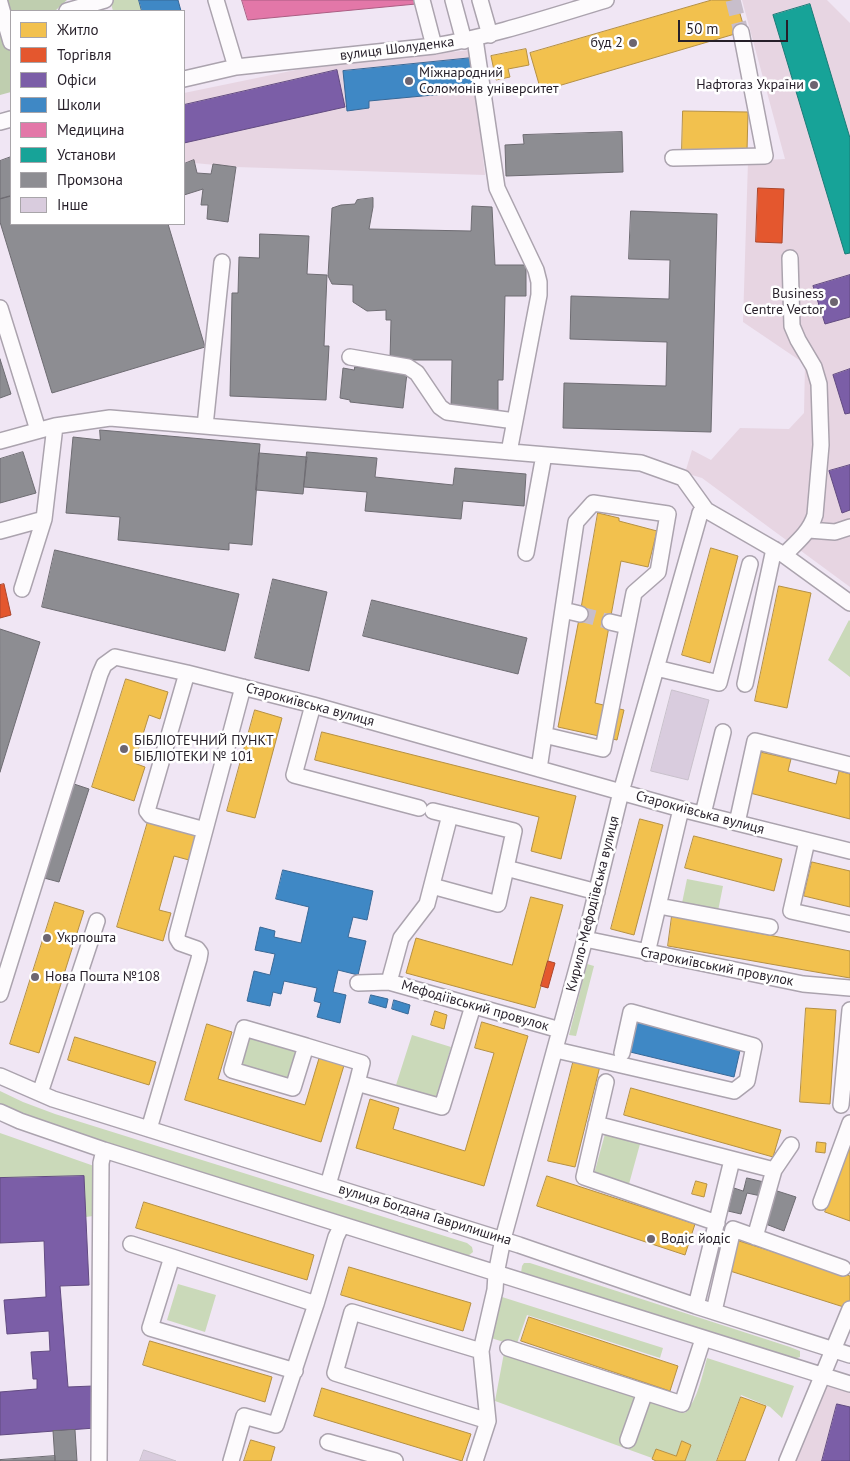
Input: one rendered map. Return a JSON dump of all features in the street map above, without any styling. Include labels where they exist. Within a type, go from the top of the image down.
[{"type":"street","points":[[70,10],[105,0]]},
{"type":"street","points":[[216,0],[236,67]]},
{"type":"street","points":[[422,0],[434,46]]},
{"type":"street","points":[[453,0],[469,40],[497,188],[536,270],[539,282],[539,295],[509,452]]},
{"type":"street","points":[[480,0],[490,35]]},
{"type":"street","name":"вулиця Шолуденка","points":[[185,79],[236,67],[434,46],[469,40],[606,0]]},
{"type":"street","points":[[0,3],[10,33]]},
{"type":"street","points":[[673,158],[765,156],[741,32]]},
{"type":"street","points":[[745,684],[779,552],[809,530],[815,515],[820,445],[819,384],[814,367],[792,326],[790,258]]},
{"type":"street","points":[[205,426],[222,262]]},
{"type":"street","points":[[0,308],[38,430]]},
{"type":"street","points":[[350,357],[412,369],[417,373],[440,407],[447,412],[515,421]]},
{"type":"street","points":[[0,442],[55,426],[110,418],[641,463],[683,478],[706,510],[779,552],[850,603]]},
{"type":"street","points":[[22,589],[44,519],[55,426]]},
{"type":"street","points":[[526,553],[544,455]]},
{"type":"street","points":[[539,769],[544,735],[564,610],[576,522],[593,503],[668,514],[658,572],[634,593],[603,749],[544,735]]},
{"type":"street","name":"Кирило-Мефодіївська вулиця","points":[[488,1421],[481,1351],[495,1290],[496,1274],[503,1240],[556,1050],[621,792],[700,513],[706,510]]},
{"type":"street","points":[[0,531],[44,519]]},
{"type":"street","points":[[809,530],[835,532],[850,527]]},
{"type":"street","points":[[656,668],[719,683],[750,564]]},
{"type":"street","points":[[564,610],[580,614]]},
{"type":"street","points":[[610,622],[627,626]]},
{"type":"street","name":"Старокиївська вулиця","points":[[0,994],[104,665],[114,657],[187,673],[313,705],[681,809],[850,851]]},
{"type":"street","points":[[187,673],[147,811],[150,815],[205,830]]},
{"type":"street","points":[[149,1129],[199,959],[200,954],[197,949],[180,943],[177,938],[243,688]]},
{"type":"street","points":[[313,705],[294,775],[514,831],[498,904],[432,886]]},
{"type":"street","points":[[703,814],[723,732]]},
{"type":"street","points":[[737,823],[756,741],[850,765]]},
{"type":"street","points":[[647,953],[681,809]]},
{"type":"street","points":[[389,982],[401,938],[427,904],[450,815]]},
{"type":"street","points":[[807,841],[791,911],[850,924]]},
{"type":"street","points":[[506,868],[597,892]]},
{"type":"street","points":[[658,906],[770,928]]},
{"type":"street","points":[[40,1093],[97,921]]},
{"type":"street","name":"Старокиївський провулок","points":[[585,939],[803,984],[850,988]]},
{"type":"street","name":"Мефодіївський провулок","points":[[358,983],[389,982],[560,1030]]},
{"type":"street","points":[[357,1083],[442,1107],[473,1006]]},
{"type":"street","points":[[842,1105],[850,1010]]},
{"type":"street","points":[[556,1050],[734,1091],[748,1081],[754,1046],[631,1012],[622,1053]]},
{"type":"street","points":[[306,1046],[293,1088],[232,1070],[244,1028],[306,1046],[362,1063],[328,1185]]},
{"type":"street","name":"вулиця Богдана Гаврилишина","points":[[0,1076],[53,1099],[503,1240],[696,1306],[850,1355]]},
{"type":"street","points":[[606,1082],[584,1178],[718,1224]]},
{"type":"street","points":[[0,1112],[20,1121],[104,1150],[850,1384]]},
{"type":"street","points":[[821,1202],[850,1123]]},
{"type":"street","points":[[596,1124],[774,1170]]},
{"type":"street","points":[[755,1237],[774,1170],[790,1145]]},
{"type":"street","points":[[99,1461],[101,1163],[104,1150]]},
{"type":"street","points":[[696,1306],[718,1224],[732,1160]]},
{"type":"street","points":[[231,1461],[244,1416],[276,1425],[295,1371],[336,1237],[342,1225]]},
{"type":"street","points":[[714,1311],[733,1229],[843,1268]]},
{"type":"street","points":[[131,1244],[316,1304]]},
{"type":"street","points":[[172,1257],[150,1328],[295,1371]]},
{"type":"street","points":[[787,1461],[850,1309]]},
{"type":"street","points":[[475,1461],[488,1421],[335,1373],[352,1312],[481,1351]]},
{"type":"street","points":[[508,1348],[682,1404],[703,1339]]},
{"type":"street","points":[[628,1440],[645,1392]]},
{"type":"street","points":[[328,1442],[395,1461]]},
{"type":"shaded area","points":[[742,0],[827,0],[850,23],[850,587],[702,478],[685,473],[692,450],[711,460],[740,428],[789,429],[804,413],[805,364],[743,322],[748,161],[785,159]]},
{"type":"shaded area","points":[[471,50],[485,175],[236,167],[185,162],[185,93],[315,66]]},
{"type":"shaded area","points":[[831,1385],[850,1391],[850,1461],[792,1461],[820,1391]]},
{"type":"green space","points":[[0,0],[67,0],[56,10],[10,10],[10,92],[0,95]]},
{"type":"green space","points":[[110,0],[139,0],[142,10],[113,10]]},
{"type":"green space","points":[[850,621],[850,677],[828,660]]},
{"type":"green space","points":[[687,879],[723,886],[718,911],[682,903]]},
{"type":"green space","points":[[587,964],[594,966],[576,1036],[569,1035]]},
{"type":"green space","points":[[412,1035],[451,1047],[436,1097],[396,1085]]},
{"type":"green space","points":[[249,1036],[298,1050],[290,1080],[241,1067]]},
{"type":"green space","points":[[0,1091],[55,1114],[467,1243],[472,1247],[473,1252],[468,1256],[55,1130],[0,1107]]},
{"type":"green space","points":[[0,1133],[94,1166],[93,1216],[86,1217],[83,1176],[0,1178]]},
{"type":"green space","points":[[605,1134],[640,1144],[629,1184],[594,1174]]},
{"type":"green space","points":[[524,1263],[530,1263],[790,1347],[800,1351],[800,1357],[791,1360],[521,1273]]},
{"type":"green space","points":[[178,1284],[216,1295],[205,1332],[167,1320]]},
{"type":"green space","points":[[502,1297],[663,1348],[660,1358],[527,1315],[516,1346],[488,1337]]},
{"type":"green space","points":[[504,1353],[685,1413],[696,1394],[707,1358],[794,1386],[782,1418],[770,1407],[741,1395],[716,1461],[685,1461],[691,1445],[682,1441],[676,1456],[656,1449],[652,1458],[495,1401]]},
{"type":"building: Житло","name":"буд 2","points":[[712,0],[736,0],[745,31],[541,91],[530,53]]},
{"type":"building: Житло","points":[[526,49],[529,65],[508,69],[510,77],[496,80],[491,56]]},
{"type":"building: Житло","points":[[683,111],[748,112],[747,151],[682,150]]},
{"type":"building: Житло","points":[[598,513],[619,518],[619,521],[657,531],[648,567],[621,561],[595,703],[624,710],[617,740],[558,727]]},
{"type":"building: Житло","points":[[711,548],[738,556],[710,663],[682,655]]},
{"type":"building: Житло","points":[[779,586],[811,593],[787,708],[755,701]]},
{"type":"building: Житло","points":[[126,679],[168,692],[160,719],[149,715],[134,763],[145,767],[134,801],[92,787]]},
{"type":"building: Житло","points":[[255,710],[282,718],[255,818],[227,811]]},
{"type":"building: Житло","points":[[322,732],[576,796],[561,859],[531,851],[539,817],[315,760]]},
{"type":"building: Житло","points":[[760,752],[791,759],[788,771],[836,784],[839,771],[850,774],[850,819],[750,793]]},
{"type":"building: Житло","points":[[149,818],[197,832],[189,860],[174,856],[159,910],[171,913],[163,941],[117,927]]},
{"type":"building: Житло","points":[[640,819],[663,825],[634,935],[611,929]]},
{"type":"building: Житло","points":[[694,836],[782,859],[774,891],[685,868]]},
{"type":"building: Житло","points":[[812,862],[850,871],[850,907],[804,896]]},
{"type":"building: Житло","points":[[531,897],[563,905],[535,1008],[406,973],[416,938],[512,965]]},
{"type":"building: Житло","points":[[55,902],[84,911],[39,1053],[10,1044]]},
{"type":"building: Житло","points":[[672,916],[850,951],[850,978],[668,946]]},
{"type":"building: Житло","points":[[806,1008],[836,1010],[830,1104],[800,1102]]},
{"type":"building: Житло","points":[[435,1011],[447,1015],[444,1029],[431,1025]]},
{"type":"building: Житло","points":[[482,1022],[528,1036],[484,1186],[356,1148],[370,1099],[399,1108],[393,1129],[465,1151],[494,1053],[475,1048]]},
{"type":"building: Житло","points":[[207,1024],[232,1032],[218,1079],[305,1105],[320,1055],[345,1062],[321,1142],[185,1100]]},
{"type":"building: Житло","points":[[75,1037],[156,1062],[149,1085],[68,1060]]},
{"type":"building: Житло","points":[[574,1059],[600,1066],[575,1167],[548,1161]]},
{"type":"building: Житло","points":[[631,1088],[781,1130],[773,1157],[624,1115]]},
{"type":"building: Житло","points":[[817,1142],[826,1143],[825,1153],[816,1152]]},
{"type":"building: Житло","points":[[850,1144],[850,1221],[825,1212]]},
{"type":"building: Житло","points":[[547,1176],[695,1224],[685,1255],[537,1206]]},
{"type":"building: Житло","points":[[696,1181],[707,1184],[704,1197],[692,1194]]},
{"type":"building: Житло","points":[[144,1202],[314,1255],[307,1280],[136,1228]]},
{"type":"building: Житло","points":[[739,1241],[850,1276],[850,1309],[730,1271]]},
{"type":"building: Житло","points":[[349,1267],[471,1303],[463,1331],[341,1295]]},
{"type":"building: Житло","points":[[529,1317],[678,1366],[670,1391],[521,1341]]},
{"type":"building: Житло","points":[[150,1341],[272,1377],[265,1402],[143,1365]]},
{"type":"building: Житло","points":[[322,1388],[471,1434],[462,1461],[314,1416]]},
{"type":"building: Житло","points":[[741,1397],[766,1406],[745,1461],[717,1461]]},
{"type":"building: Житло","points":[[251,1440],[275,1447],[271,1461],[244,1461]]},
{"type":"building: Житло","points":[[682,1441],[691,1445],[685,1461],[656,1461],[652,1459],[656,1449],[676,1456]]},
{"type":"building: Торгівля","points":[[758,188],[784,189],[782,243],[756,242]]},
{"type":"building: Торгівля","points":[[4,584],[11,615],[0,618],[0,585]]},
{"type":"building: Торгівля","points":[[548,961],[555,963],[548,988],[541,986]]},
{"type":"building: Офіси","points":[[337,70],[345,107],[185,143],[185,105]]},
{"type":"building: Офіси","name":"Business Centre Vector","points":[[850,275],[850,317],[825,324],[813,286]]},
{"type":"building: Офіси","points":[[850,369],[850,413],[845,414],[833,375]]},
{"type":"building: Офіси","points":[[850,465],[850,510],[842,513],[829,471]]},
{"type":"building: Офіси","points":[[84,1176],[89,1285],[60,1286],[68,1387],[93,1386],[95,1428],[0,1435],[0,1392],[37,1389],[37,1379],[33,1379],[31,1352],[50,1351],[49,1331],[7,1334],[4,1300],[46,1297],[44,1241],[0,1243],[0,1178]]},
{"type":"building: Офіси","points":[[837,1404],[850,1407],[850,1461],[822,1461]]},
{"type":"building: Школи","points":[[139,0],[178,0],[181,10],[142,10]]},
{"type":"building: Школи","name":"Міжнародний Соломонів університет","points":[[472,58],[476,91],[369,101],[369,108],[347,111],[343,71]]},
{"type":"building: Школи","points":[[283,870],[373,891],[367,920],[353,917],[348,937],[366,941],[358,975],[338,970],[333,992],[346,995],[340,1023],[317,1017],[321,1003],[314,1001],[317,988],[284,981],[281,994],[273,992],[270,1006],[247,1001],[254,971],[270,975],[275,954],[255,950],[260,927],[275,931],[274,937],[301,943],[309,907],[276,899]]},
{"type":"building: Школи","points":[[371,995],[388,999],[386,1008],[369,1003]]},
{"type":"building: Школи","points":[[394,1000],[410,1005],[408,1014],[392,1009]]},
{"type":"building: Школи","points":[[633,1020],[741,1046],[734,1077],[626,1051]]},
{"type":"building: Медицина","points":[[242,0],[415,0],[416,4],[248,20]]},
{"type":"building: Установи","name":"Нафтогаз України","points":[[810,4],[850,138],[850,253],[845,254],[773,15]]},
{"type":"building: Промзона","points":[[622,132],[623,172],[506,176],[505,145],[524,144],[523,135]]},
{"type":"building: Промзона","points":[[10,157],[10,196],[0,199],[0,161]]},
{"type":"building: Промзона","points":[[194,160],[197,173],[211,174],[213,164],[236,167],[228,222],[207,219],[208,205],[201,205],[203,189],[185,195],[185,164]]},
{"type":"building: Промзона","points":[[10,196],[10,225],[168,225],[205,347],[52,393],[0,222],[0,199]]},
{"type":"building: Промзона","points":[[373,198],[369,229],[471,231],[472,206],[492,207],[495,265],[526,265],[526,296],[505,296],[503,380],[498,380],[498,410],[451,410],[452,360],[390,360],[391,320],[386,320],[386,310],[367,311],[353,302],[353,285],[332,284],[328,276],[332,208],[355,204],[357,200]]},
{"type":"building: Промзона","points":[[631,211],[717,214],[711,432],[563,428],[564,383],[666,386],[667,342],[570,339],[571,296],[669,299],[670,260],[629,259]]},
{"type":"building: Промзона","points":[[260,234],[309,236],[307,274],[327,275],[324,346],[329,346],[326,400],[230,396],[232,293],[238,293],[239,257],[259,258]]},
{"type":"building: Промзона","points":[[0,359],[11,394],[0,398]]},
{"type":"building: Промзона","points":[[355,367],[407,373],[403,408],[350,402],[350,400],[340,398],[343,368],[354,370]]},
{"type":"building: Промзона","points":[[100,430],[260,444],[252,545],[229,543],[229,550],[118,540],[120,517],[66,513],[73,437],[100,440]]},
{"type":"building: Промзона","points":[[23,452],[36,493],[0,503],[0,459]]},
{"type":"building: Промзона","points":[[307,452],[377,458],[375,477],[453,485],[455,468],[526,474],[524,506],[463,501],[461,519],[365,511],[367,492],[304,487]]},
{"type":"building: Промзона","points":[[259,453],[307,457],[303,494],[256,490]]},
{"type":"building: Промзона","points":[[55,550],[239,594],[225,651],[42,607]]},
{"type":"building: Промзона","points":[[273,579],[327,592],[309,671],[255,658]]},
{"type":"building: Промзона","points":[[372,600],[527,638],[518,674],[363,636]]},
{"type":"building: Промзона","points":[[0,629],[40,642],[0,772]]},
{"type":"building: Промзона","points":[[74,784],[89,789],[59,882],[44,878]]},
{"type":"building: Промзона","points":[[747,1178],[764,1182],[761,1196],[747,1193],[741,1214],[728,1211],[734,1188],[743,1191]]},
{"type":"building: Промзона","points":[[774,1190],[796,1197],[784,1231],[763,1223]]},
{"type":"building: Промзона","points":[[75,1430],[77,1461],[55,1461],[53,1431]]},
{"type":"building: Промзона","points":[[55,1456],[55,1461],[0,1461],[0,1460]]},
{"type":"building: Інше","points":[[672,690],[709,700],[688,780],[651,771]]},
{"type":"building: Інше","points":[[144,1450],[176,1461],[140,1461]]},
{"type":"tunnel","points":[[733,0],[741,32]]},
{"type":"tunnel","points":[[580,614],[610,622]]},
{"type":"place","name":"буд 2","points":[[633,43]]},
{"type":"place","name":"Міжнародний Соломонів університет","points":[[409,81]]},
{"type":"place","name":"Нафтогаз України","points":[[814,85]]},
{"type":"place","name":"Business Centre Vector","points":[[834,302]]},
{"type":"place","name":"БІБЛІОТЕЧНИЙ ПУНКТ БІБЛІОТЕКИ № 101","points":[[124,749]]},
{"type":"place","name":"Укрпошта","points":[[47,938]]},
{"type":"place","name":"Нова Пошта №108","points":[[35,977]]},
{"type":"place","name":"Водіс йодіс","points":[[651,1239]]}]
